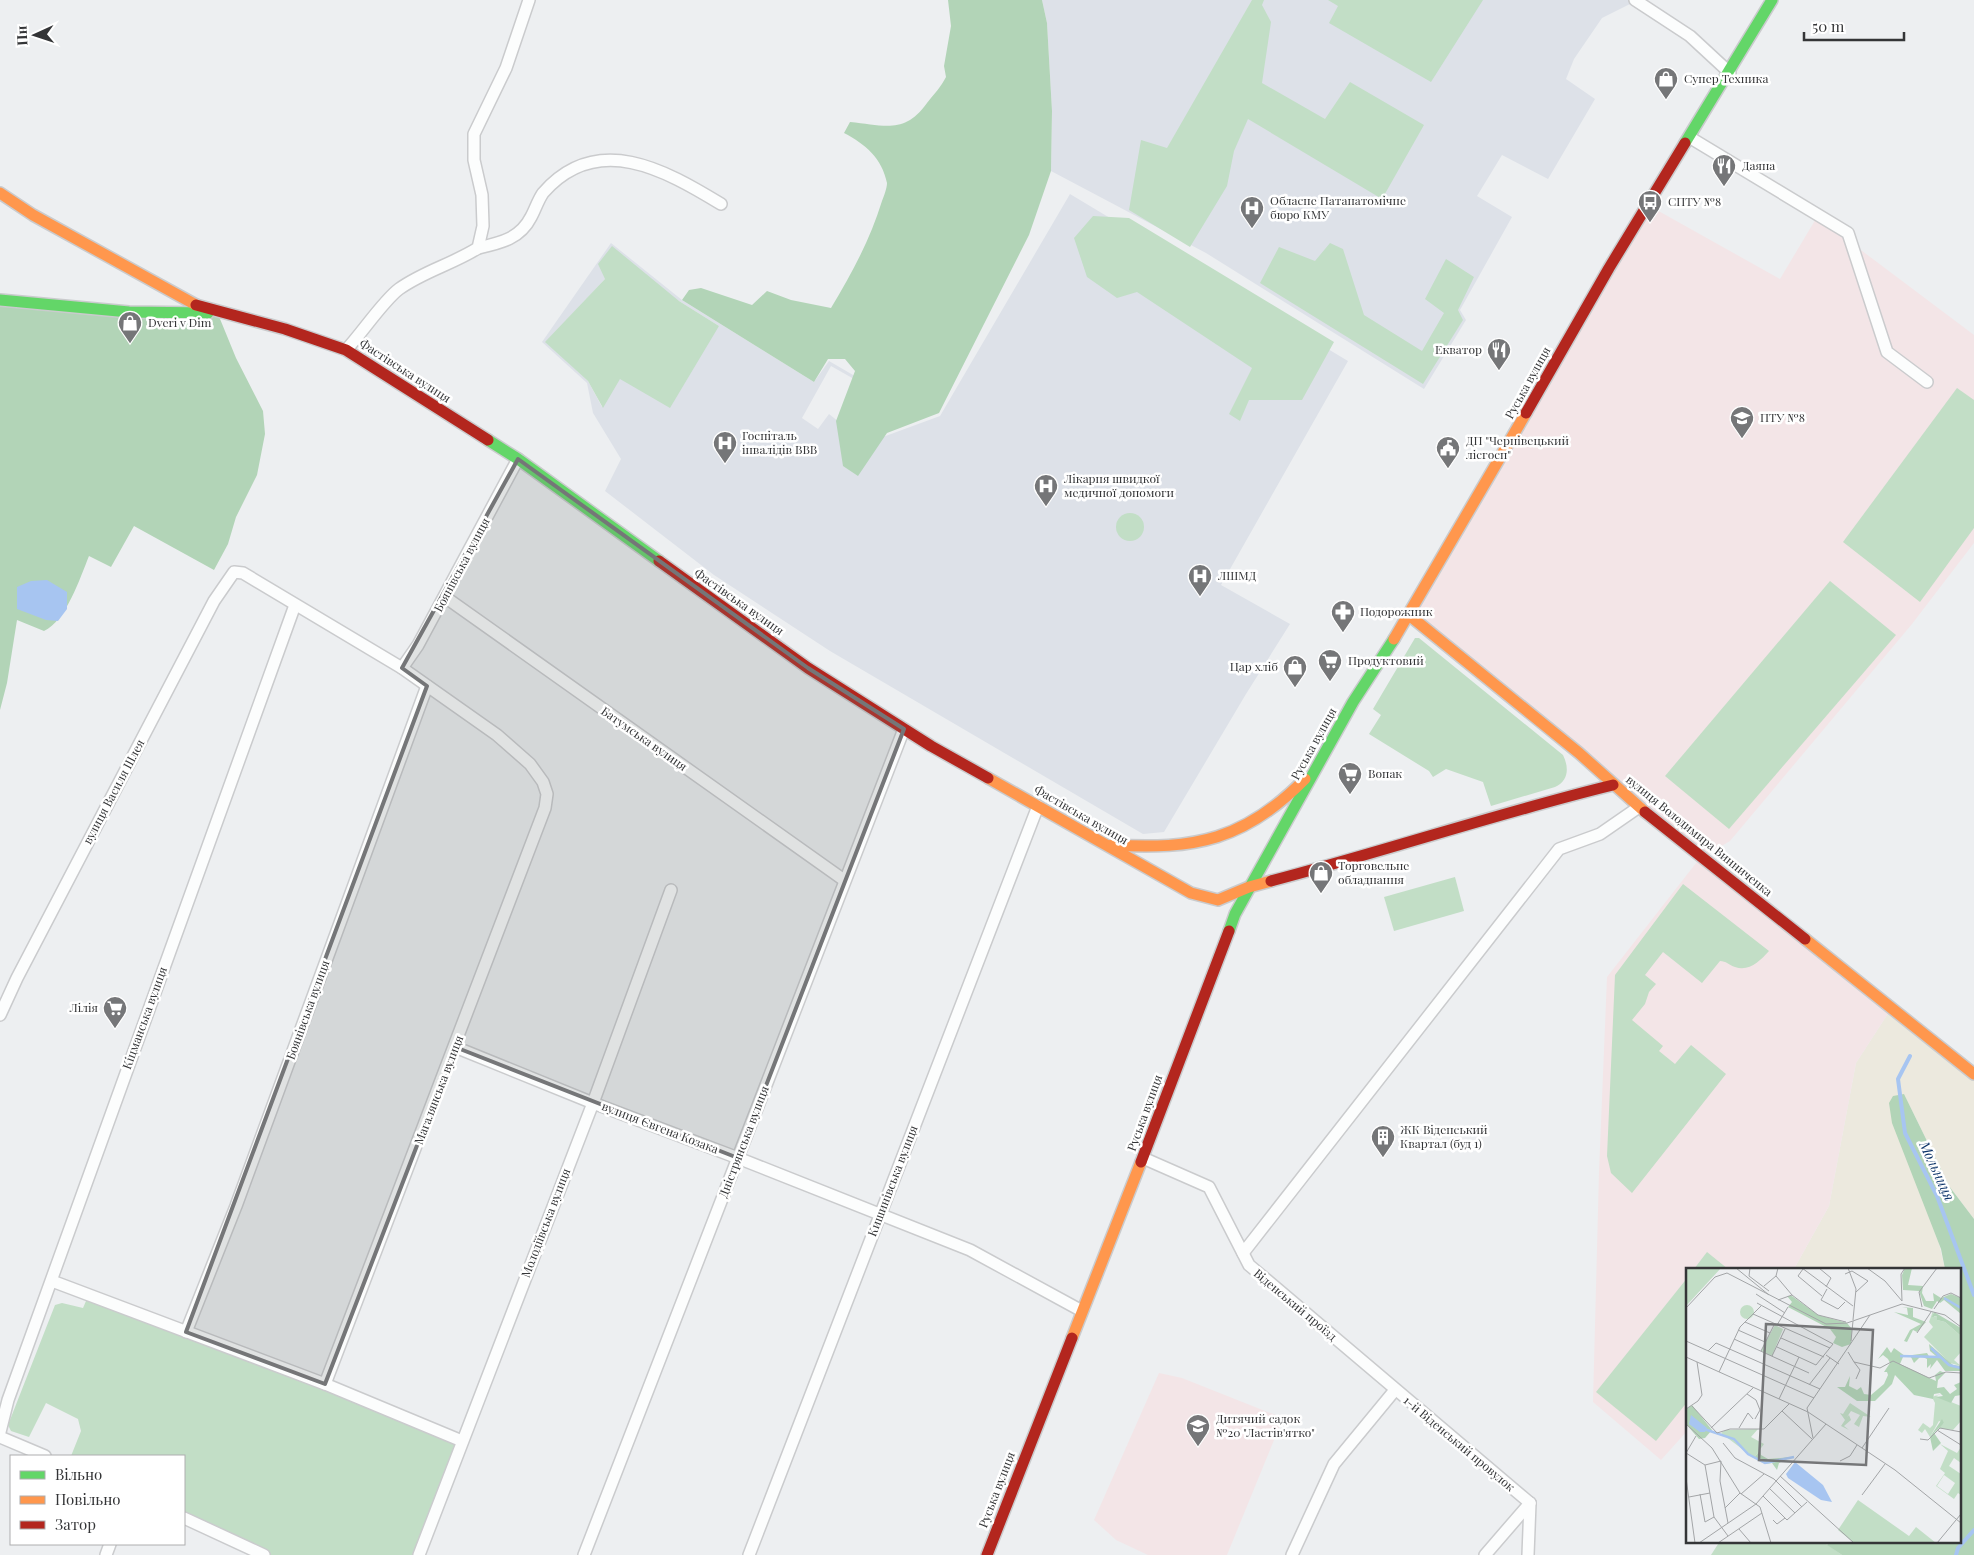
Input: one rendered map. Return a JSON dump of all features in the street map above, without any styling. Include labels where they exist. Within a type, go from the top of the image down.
[{"type":"main road","name":"Руська вулиця","points":[[987,1555],[1143,1158],[1235,914],[1248,887],[1353,702],[1409,615],[1513,437],[1579,319],[1730,73],[1772,0]]},
{"type":"main road","name":"Фастівська вулиця","points":[[0,193],[33,216],[177,296],[218,313],[285,330],[346,350],[518,459],[808,668],[904,729],[1191,893],[1218,900],[1248,887],[1373,854],[1534,804],[1614,785]]},
{"type":"main road","name":"Фастівська вулиця","points":[[0,300],[129,312],[218,313]]},
{"type":"main road","name":"вулиця Володимира Винниченка","points":[[1409,615],[1580,753],[1639,807],[1974,1074]]},
{"type":"main road","points":[[1105,844],[1148,848],[1208,842],[1264,814],[1291,794],[1318,765]]},
{"type":"street","points":[[478,248],[483,226],[482,195],[474,160],[474,134],[506,68],[529,0]]},
{"type":"street","points":[[1635,0],[1690,36],[1730,73]]},
{"type":"street","points":[[1689,137],[1848,234],[1888,352],[1927,382]]},
{"type":"street","points":[[346,350],[398,290],[420,276],[463,258],[478,248],[508,240],[525,228],[543,194],[573,168],[598,161],[622,160],[656,168],[721,204]]},
{"type":"street","name":"Боянівська вулиця","points":[[402,668],[418,645],[445,597],[518,459]]},
{"type":"street","name":"вулиця Василя Шлея","points":[[0,1015],[17,978],[205,618],[234,572],[242,574],[295,605]]},
{"type":"street","name":"Батумська вулиця","points":[[445,597],[844,880]]},
{"type":"street","points":[[295,605],[402,668],[427,686]]},
{"type":"street","name":"Кіцманська вулиця","points":[[0,1432],[4,1398],[52,1280],[128,1063],[295,605]]},
{"type":"street","name":"Боянівська вулиця","points":[[186,1332],[236,1206],[427,686]]},
{"type":"street","name":"Магалянська вулиця","points":[[325,1384],[545,808],[546,794],[543,782],[530,764],[497,735],[427,686]]},
{"type":"street","name":"Дністрянська вулиця","points":[[584,1555],[904,729]]},
{"type":"street","name":"Кишинівська вулиця","points":[[749,1555],[1038,806]]},
{"type":"street","points":[[1243,1253],[1559,849],[1600,834],[1639,807]]},
{"type":"street","name":"Молодіївська вулиця","points":[[419,1555],[593,1103],[671,890]]},
{"type":"street","name":"вулиця Євгена Козака","points":[[455,1047],[593,1103],[880,1214],[991,1260],[1082,1311]]},
{"type":"street","name":"Віденський проїзд","points":[[1143,1158],[1208,1187],[1248,1266],[1395,1390]]},
{"type":"street","points":[[52,1280],[325,1384],[462,1441]]},
{"type":"street","name":"1-й Віденський провулок","points":[[1292,1555],[1334,1464],[1395,1390],[1530,1504]]},
{"type":"street","points":[[0,1436],[43,1455]]},
{"type":"street","points":[[1485,1555],[1530,1504]]},
{"type":"street","points":[[1528,1555],[1530,1504]]},
{"type":"street","points":[[185,1518],[263,1555]]},
{"type":"highlighted area","points":[[518,459],[808,668],[904,729],[738,1158],[455,1047],[325,1384],[186,1332],[427,686],[402,668]]},
{"type":"shaded area","points":[[1042,0],[1638,0],[1602,18],[1574,59],[1566,79],[1595,99],[1548,179],[1502,155],[1477,196],[1512,217],[1460,310],[1466,320],[1424,389],[1206,253],[1051,171],[1052,111],[1047,23]]},
{"type":"shaded area","name":"Лікарня швидкої медичної допомоги","points":[[1070,194],[1348,361],[1221,585],[1290,624],[1164,832],[1143,834],[830,651],[714,575],[605,491],[621,459],[593,413],[587,383],[542,342],[611,243],[682,300],[814,382],[829,361],[896,400],[872,441],[940,416]],"holes":[[[605,279],[679,301],[719,326],[620,378],[602,407],[588,381],[546,342]],[[831,366],[861,383],[839,422],[829,414],[818,429],[802,418]]]},
{"type":"shaded area","name":"ПТУ №8","points":[[1646,204],[1780,279],[1817,217],[1974,335],[1974,543],[1912,624],[1730,841],[1701,858],[1889,1012],[1856,1063],[1829,1206],[1795,1268],[1686,1268],[1686,1432],[1661,1460],[1593,1402],[1599,1172],[1607,977],[1700,858],[1409,616]]},
{"type":"shaded area","points":[[1889,1012],[1974,1078],[1974,1219],[1949,1186],[1904,1094],[1945,1268],[1795,1268],[1829,1206],[1856,1063]]},
{"type":"shaded area","name":"Дитячий садок №20 \"Ластів'ятко\"","points":[[1159,1373],[1182,1378],[1283,1418],[1227,1555],[1148,1555],[1116,1540],[1094,1520]]},
{"type":"green space","points":[[948,0],[1042,0],[1047,23],[1052,111],[1051,171],[1029,235],[939,413],[887,433],[858,476],[843,466],[836,421],[855,371],[845,359],[828,359],[814,382],[682,300],[689,290],[701,288],[752,305],[767,291],[791,300],[831,308],[866,243],[887,185],[885,174],[877,159],[866,147],[844,133],[850,122],[893,126],[910,120],[942,84],[946,77],[944,66],[951,26]]},
{"type":"green space","points":[[1252,0],[1264,0],[1262,5],[1271,22],[1262,83],[1325,119],[1350,82],[1424,125],[1382,199],[1248,119],[1234,151],[1227,186],[1190,247],[1129,210],[1141,140],[1167,148]]},
{"type":"green space","points":[[1328,0],[1483,0],[1431,82],[1329,23],[1338,6]]},
{"type":"green space","points":[[1093,216],[1129,218],[1334,342],[1302,400],[1249,400],[1240,421],[1229,414],[1252,368],[1137,292],[1117,298],[1087,277],[1074,238]]},
{"type":"green space","points":[[1330,243],[1343,249],[1364,315],[1422,351],[1444,313],[1425,299],[1446,259],[1474,277],[1458,310],[1463,320],[1423,384],[1260,283],[1279,247],[1315,261]]},
{"type":"green space","points":[[612,246],[679,301],[719,326],[670,408],[620,379],[603,408],[588,381],[545,342],[605,279],[598,264]]},
{"type":"green space","points":[[0,301],[218,314],[236,358],[263,411],[265,434],[257,475],[236,517],[228,544],[214,570],[134,526],[111,567],[89,556],[66,609],[52,626],[44,631],[17,620],[7,683],[0,710]]},
{"type":"green space","points":[[1957,388],[1974,400],[1974,528],[1920,602],[1843,542]]},
{"type":"green space","points":[[1130,513],[1140,517],[1144,527],[1140,537],[1130,541],[1120,537],[1116,527],[1120,517]]},
{"type":"green space","points":[[1830,581],[1896,635],[1729,829],[1665,776]]},
{"type":"green space","points":[[1415,638],[1419,638],[1563,755],[1567,769],[1563,781],[1555,787],[1491,806],[1483,782],[1446,769],[1433,777],[1429,771],[1369,734],[1381,715],[1373,709]]},
{"type":"green space","points":[[1455,877],[1464,911],[1394,931],[1384,897]]},
{"type":"green space","points":[[1683,884],[1769,951],[1750,967],[1735,967],[1720,961],[1702,983],[1663,952],[1645,975],[1656,984],[1649,992],[1645,1004],[1632,1020],[1663,1046],[1659,1051],[1675,1064],[1691,1045],[1726,1074],[1632,1193],[1611,1173],[1607,1156],[1615,975]]},
{"type":"green space","points":[[1904,1094],[1949,1186],[1974,1219],[1974,1555],[1842,1555],[1827,1545],[1829,1542],[1962,1542],[1962,1268],[1945,1268],[1941,1249],[1892,1123],[1889,1103],[1893,1096]]},
{"type":"green space","points":[[1707,1252],[1727,1268],[1695,1268]]},
{"type":"green space","points":[[1686,1280],[1686,1404],[1656,1441],[1596,1392]]},
{"type":"green space","points":[[89,1294],[462,1440],[419,1555],[263,1555],[185,1518],[185,1455],[71,1455],[81,1431],[78,1419],[46,1403],[29,1437],[11,1431],[8,1425],[55,1305],[62,1303],[83,1308]]},
{"type":"green space","points":[[1719,1542],[1823,1542],[1842,1555],[1711,1555]]},
{"type":"water","points":[[47,580],[67,592],[67,609],[58,621],[46,620],[17,609],[17,587],[31,581]]},
{"type":"waterway","name":"Мольниця","points":[[1910,1056],[1898,1079],[1905,1133],[1937,1196],[1974,1295]]},
{"type":"waterway","name":"Мольниця","points":[[1956,1555],[1958,1548],[1974,1530]]},
{"type":"traffic: fast","points":[[1685,143],[1772,0]]},
{"type":"traffic: fast","points":[[0,300],[129,312],[208,313]]},
{"type":"traffic: fast","points":[[488,440],[518,459],[659,561]]},
{"type":"traffic: fast","points":[[1229,931],[1235,914],[1353,702],[1394,639]]},
{"type":"traffic: slow","points":[[0,193],[33,215],[196,305]]},
{"type":"traffic: slow","points":[[1394,639],[1526,413]]},
{"type":"traffic: slow","points":[[1409,615],[1579,753],[1645,812]]},
{"type":"traffic: slow","points":[[988,778],[1191,893],[1218,900],[1249,887],[1271,881]]},
{"type":"traffic: slow","points":[[1112,845],[1169,845],[1217,837],[1261,816],[1283,800],[1305,779]]},
{"type":"traffic: slow","points":[[1805,939],[1974,1074]]},
{"type":"traffic: slow","points":[[1072,1338],[1141,1162]]},
{"type":"traffic: jam","points":[[1526,413],[1609,268],[1685,143]]},
{"type":"traffic: jam","points":[[196,305],[285,329],[346,350],[488,440]]},
{"type":"traffic: jam","points":[[659,561],[808,668],[931,746],[988,778]]},
{"type":"traffic: jam","points":[[1271,881],[1613,785]]},
{"type":"traffic: jam","points":[[1645,812],[1805,939]]},
{"type":"traffic: jam","points":[[1141,1162],[1229,931]]},
{"type":"traffic: jam","points":[[987,1555],[1072,1338]]},
{"type":"place","name":"Супер Техника","points":[[1666,100]]},
{"type":"place","name":"Даяна","points":[[1724,187]]},
{"type":"place","name":"СПТУ №8","points":[[1650,223]]},
{"type":"place","name":"Обласне Патанатомічне бюро КМУ","points":[[1252,229]]},
{"type":"place","name":"Dveri v Dim","points":[[130,344]]},
{"type":"place","name":"Екватор","points":[[1499,371]]},
{"type":"place","name":"ПТУ №8","points":[[1742,439]]},
{"type":"place","name":"Госпіталь інвалідів ВВВ","points":[[725,464]]},
{"type":"place","name":"ДП \"Чернівецький лісгосп\"","points":[[1448,469]]},
{"type":"place","name":"Лікарня швидкої медичної допомоги","points":[[1046,507]]},
{"type":"place","name":"ЛШМД","points":[[1200,597]]},
{"type":"place","name":"Подорожник","points":[[1343,633]]},
{"type":"place","name":"Продуктовий","points":[[1330,682]]},
{"type":"place","name":"Цар хліб","points":[[1295,688]]},
{"type":"place","name":"Вопак","points":[[1350,795]]},
{"type":"place","name":"Торговельне обладнання","points":[[1321,894]]},
{"type":"place","name":"Лілія","points":[[115,1029]]},
{"type":"place","name":"ЖК Віденський Квартал (буд 1)","points":[[1383,1158]]},
{"type":"place","name":"Дитячий садок №20 \"Ластів'ятко\"","points":[[1198,1447]]}]
